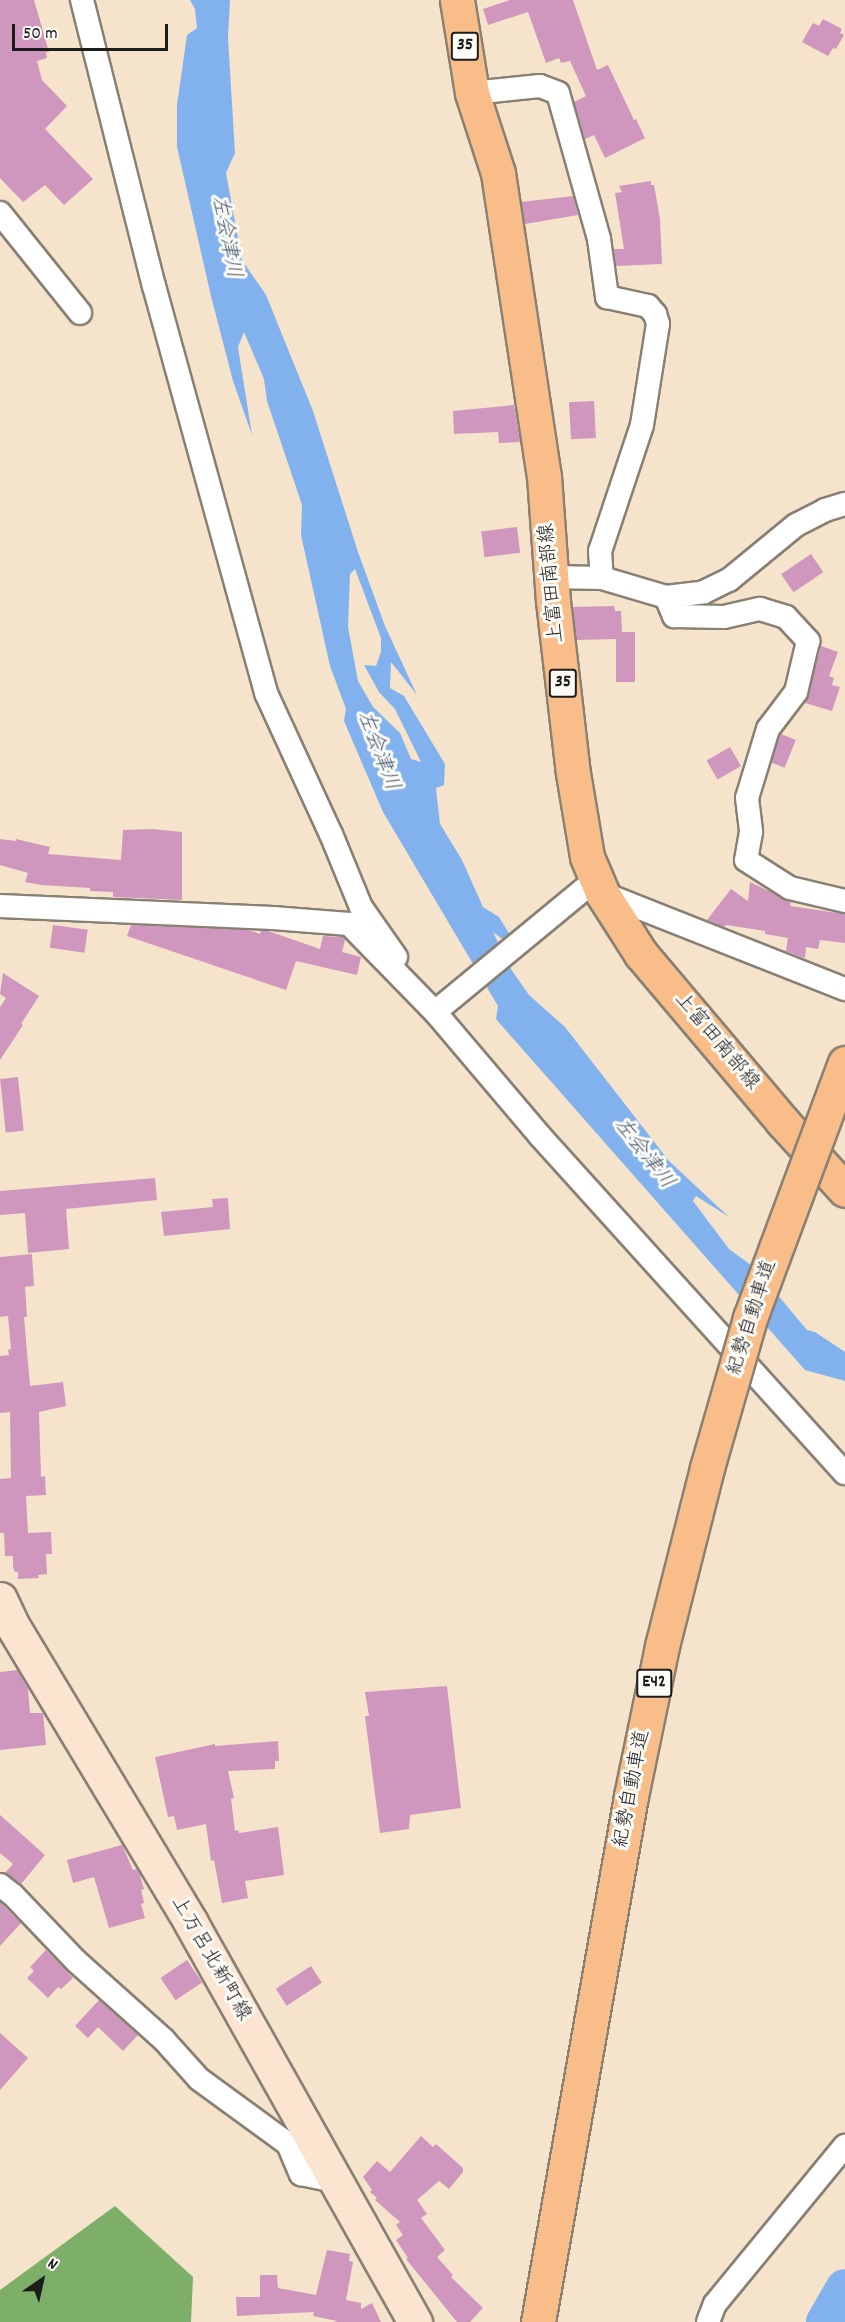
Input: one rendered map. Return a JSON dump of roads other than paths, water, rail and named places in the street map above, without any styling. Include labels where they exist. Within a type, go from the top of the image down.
[{"type":"main road","name":"上富田南部線","points":[[457,0],[472,93],[498,173],[544,476],[551,577],[573,773],[590,890],[782,1121],[845,1190]]},
{"type":"main road","name":"紀勢自動車道","points":[[538,2322],[631,1796],[665,1635],[706,1468],[750,1318],[845,1063]]},
{"type":"main road","name":"上万呂北新町線","points":[[0,1599],[11,1623],[191,1923],[415,2322]]},
{"type":"street","points":[[82,0],[154,286],[266,693],[331,834],[361,907],[443,1006],[541,1137],[845,1473]]},
{"type":"street","points":[[472,93],[540,86],[558,93],[600,239],[608,297],[648,306],[655,314],[658,324],[642,425],[600,550],[602,578]]},
{"type":"street","points":[[0,213],[80,313]]},
{"type":"street","points":[[551,577],[602,578],[666,597],[704,592],[729,580],[796,525],[825,510],[845,504]]},
{"type":"street","points":[[666,597],[674,616],[724,617],[760,609],[786,617],[808,641],[796,692],[768,729],[747,798],[751,832],[746,860],[790,888],[845,901]]},
{"type":"street","points":[[443,1006],[590,890],[845,989]]},
{"type":"street","points":[[0,906],[273,918],[349,924],[443,1006]]},
{"type":"street","points":[[0,1885],[13,1895],[75,1961],[164,2040],[199,2079],[288,2144],[301,2174],[335,2181]]},
{"type":"street","points":[[708,2322],[716,2304],[845,2146]]},
{"type":"water","points":[[190,0],[230,0],[228,38],[235,153],[226,173],[242,260],[266,295],[313,411],[358,552],[385,626],[417,695],[391,662],[390,688],[404,696],[445,764],[444,785],[436,788],[440,824],[462,860],[483,907],[499,917],[521,953],[493,932],[511,969],[529,995],[565,1027],[669,1161],[729,1217],[696,1196],[693,1201],[729,1249],[755,1268],[807,1330],[815,1332],[845,1352],[845,1381],[805,1370],[496,1019],[498,1006],[383,812],[344,721],[346,709],[330,666],[301,535],[302,505],[267,401],[264,379],[244,332],[238,347],[252,435],[233,381],[211,296],[177,147],[177,105],[187,35],[197,28],[195,9]],"holes":[[[355,569],[381,638],[381,652],[376,666],[364,665],[379,692],[395,709],[421,762],[411,759],[400,733],[373,707],[358,681],[348,627],[350,574]]]},
{"type":"waterway","name":"左会津川","points":[[825,2322],[845,2288]]}]
